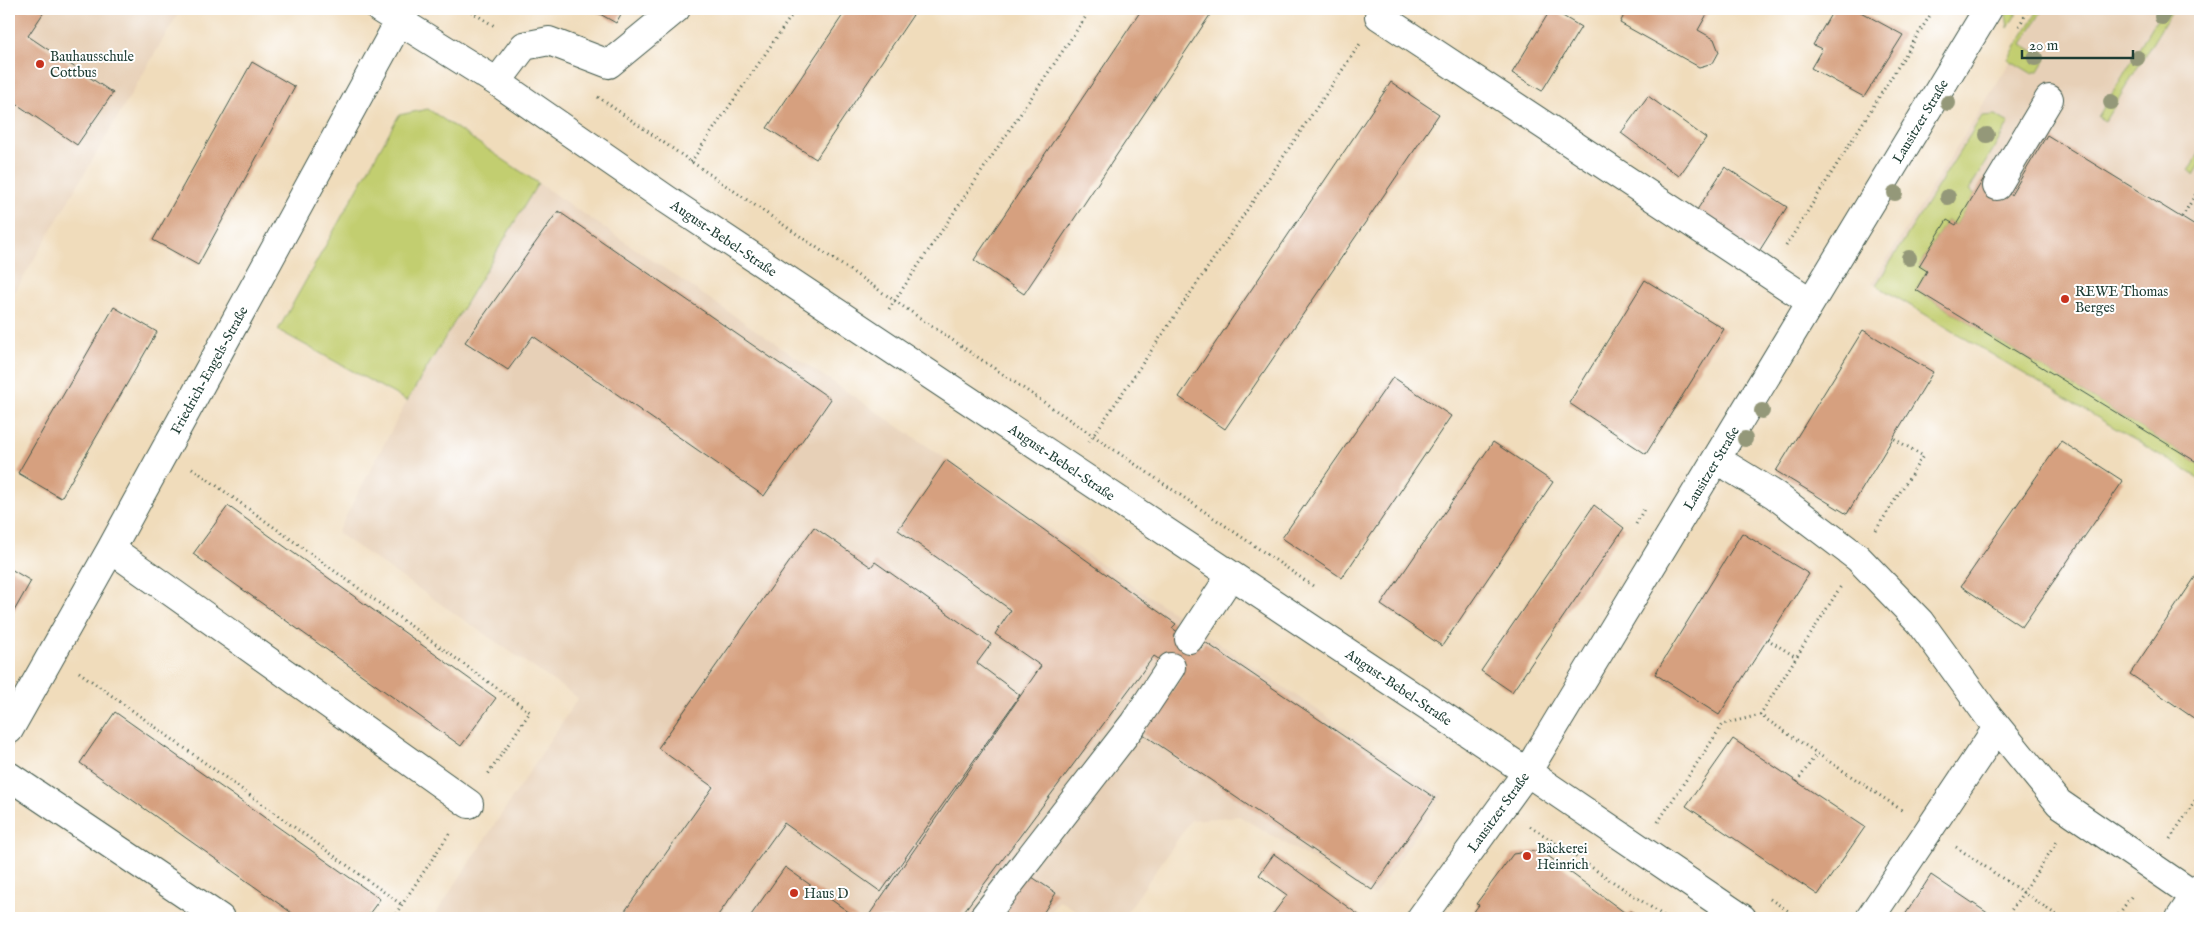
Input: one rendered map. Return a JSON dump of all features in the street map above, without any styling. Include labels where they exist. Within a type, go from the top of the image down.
[{"type":"street","points":[[497,82],[524,46],[549,41],[609,64],[676,9]]},
{"type":"street","name":"Lausitzer Straße","points":[[1421,918],[1527,772],[1988,9]]},
{"type":"street","name":"August-Bebel-Straße","points":[[396,13],[716,232],[1527,772],[1742,918]]},
{"type":"street","name":"Friedrich-Engels-Straße","points":[[9,730],[165,449],[396,13]]},
{"type":"street","points":[[1379,16],[1810,302]]},
{"type":"street","points":[[1997,186],[2049,99]]},
{"type":"street","points":[[1716,459],[1775,495],[1858,558],[1920,622],[1997,728],[2059,803],[2198,892],[2180,918]]},
{"type":"street","points":[[111,549],[469,804]]},
{"type":"street","points":[[1189,639],[1231,576]]},
{"type":"street","points":[[982,918],[1134,723],[1170,667]]},
{"type":"street","points":[[1870,918],[1997,728]]},
{"type":"street","points":[[9,776],[220,918]]},
{"type":"path","points":[[466,9],[524,46]]},
{"type":"path","points":[[692,162],[796,9]]},
{"type":"path","points":[[900,293],[1091,9]]},
{"type":"path","points":[[1768,273],[1934,9]]},
{"type":"path","points":[[1072,468],[1379,16]]},
{"type":"path","points":[[596,96],[1320,591]]},
{"type":"path","points":[[2182,217],[2200,187]]},
{"type":"path","points":[[165,449],[530,712]]},
{"type":"path","points":[[1767,639],[1796,657]]},
{"type":"path","points":[[52,653],[402,905]]},
{"type":"path","points":[[1658,822],[1723,724],[1760,715],[2061,918]]},
{"type":"path","points":[[1797,782],[1817,753]]},
{"type":"path","points":[[2006,918],[2076,814]]},
{"type":"path","points":[[1522,821],[1667,918]]},
{"type":"path","points":[[9,913],[17,918]]},
{"type":"shaded area","name":"Bauhausschule Cottbus","points":[[9,9],[181,9],[9,302]]},
{"type":"shaded area","points":[[2043,9],[2200,9],[2200,479],[1872,283]]},
{"type":"shaded area","points":[[538,183],[1443,795],[1374,896],[1239,816],[1191,820],[1123,918],[1088,918],[1059,900],[1046,918],[433,918],[578,698],[337,533],[407,401]]},
{"type":"green space","points":[[2005,9],[2019,9],[2008,28],[2008,27]]},
{"type":"green space","points":[[2039,9],[2043,9],[2022,44],[2046,59],[2039,71],[2031,73],[2008,59]]},
{"type":"green space","points":[[2163,9],[2173,9],[2105,121],[2098,117]]},
{"type":"green space","points":[[428,109],[538,183],[407,401],[278,330],[399,115]]},
{"type":"green space","points":[[1995,115],[2009,123],[1969,190],[1975,194],[1956,225],[1947,220],[1919,266],[1927,271],[1916,290],[2200,464],[2200,479],[1876,285],[1982,116]]},
{"type":"green space","points":[[2200,152],[2200,165],[2194,175],[2189,171]]},
{"type":"building","name":"Bauhausschule Cottbus","points":[[9,9],[46,9],[28,36],[113,93],[77,145],[9,99]]},
{"type":"building","points":[[591,9],[624,9],[616,23]]},
{"type":"building","points":[[847,9],[917,9],[816,159],[767,128]]},
{"type":"building","points":[[1142,9],[1214,9],[1024,294],[974,260]]},
{"type":"building","points":[[1551,9],[1581,27],[1542,91],[1512,73]]},
{"type":"building","points":[[1627,9],[1710,9],[1698,30],[1714,39],[1719,52],[1713,63],[1699,67],[1620,23]]},
{"type":"building","points":[[1834,9],[1855,9],[1903,35],[1864,97],[1811,68],[1822,49],[1813,45]]},
{"type":"building","points":[[252,62],[295,87],[198,265],[153,240]]},
{"type":"building","points":[[1391,82],[1439,114],[1225,429],[1179,397]]},
{"type":"building","points":[[1648,96],[1706,138],[1679,176],[1621,133]]},
{"type":"building","name":"REWE Thomas Berges","points":[[2047,135],[2200,229],[2200,464],[1916,290],[1927,271],[1919,266],[1947,220],[1956,225],[1984,178],[2011,195]]},
{"type":"building","points":[[1725,167],[1787,207],[1758,253],[1695,213]]},
{"type":"building","points":[[558,211],[831,399],[764,496],[533,336],[508,370],[465,342]]},
{"type":"building","points":[[1645,280],[1724,329],[1646,454],[1569,403]]},
{"type":"building","points":[[114,307],[157,332],[61,498],[18,473]]},
{"type":"building","points":[[1863,330],[1933,372],[1847,514],[1776,471]]},
{"type":"building","points":[[1393,377],[1451,416],[1342,578],[1282,538]]},
{"type":"building","points":[[2061,441],[2123,481],[2022,627],[1961,586]]},
{"type":"building","points":[[1493,442],[1553,482],[1442,646],[1381,605]]},
{"type":"building","points":[[946,460],[1176,624],[1172,628],[1201,648],[1205,642],[1435,798],[1372,890],[1143,734],[1183,675],[1154,656],[959,918],[867,918],[1041,666],[995,634],[1011,610],[898,530]]},
{"type":"building","points":[[1594,505],[1624,528],[1512,692],[1481,671]]},
{"type":"building","points":[[228,506],[496,698],[461,746],[193,554]]},
{"type":"building","points":[[814,527],[871,567],[875,562],[991,644],[977,663],[1020,695],[881,892],[784,823],[716,918],[620,918],[713,787],[658,748]]},
{"type":"building","points":[[1742,533],[1809,574],[1719,715],[1655,674]]},
{"type":"building","points":[[9,568],[31,581],[9,620]]},
{"type":"building","points":[[2200,570],[2200,711],[2195,719],[2130,674]]},
{"type":"building","points":[[115,712],[380,899],[366,918],[299,918],[80,763]]},
{"type":"building","points":[[1733,739],[1865,827],[1818,895],[1686,806]]},
{"type":"building","points":[[1540,850],[1628,915],[1631,911],[1641,918],[1469,918],[1479,905],[1476,904],[1513,854]]},
{"type":"building","points":[[1274,854],[1363,918],[1270,918],[1287,895],[1259,875]]},
{"type":"building","name":"Haus D","points":[[785,867],[857,918],[749,918]]},
{"type":"building","points":[[1023,871],[1056,893],[1040,918],[990,918]]},
{"type":"building","points":[[1931,875],[1995,918],[1903,918]]},
{"type":"place","name":"Bauhausschule Cottbus","points":[[40,64]]},
{"type":"place","name":"REWE Thomas Berges","points":[[2065,299]]},
{"type":"place","name":"Bäckerei Heinrich","points":[[1527,856]]},
{"type":"place","name":"Haus D","points":[[794,893]]}]
